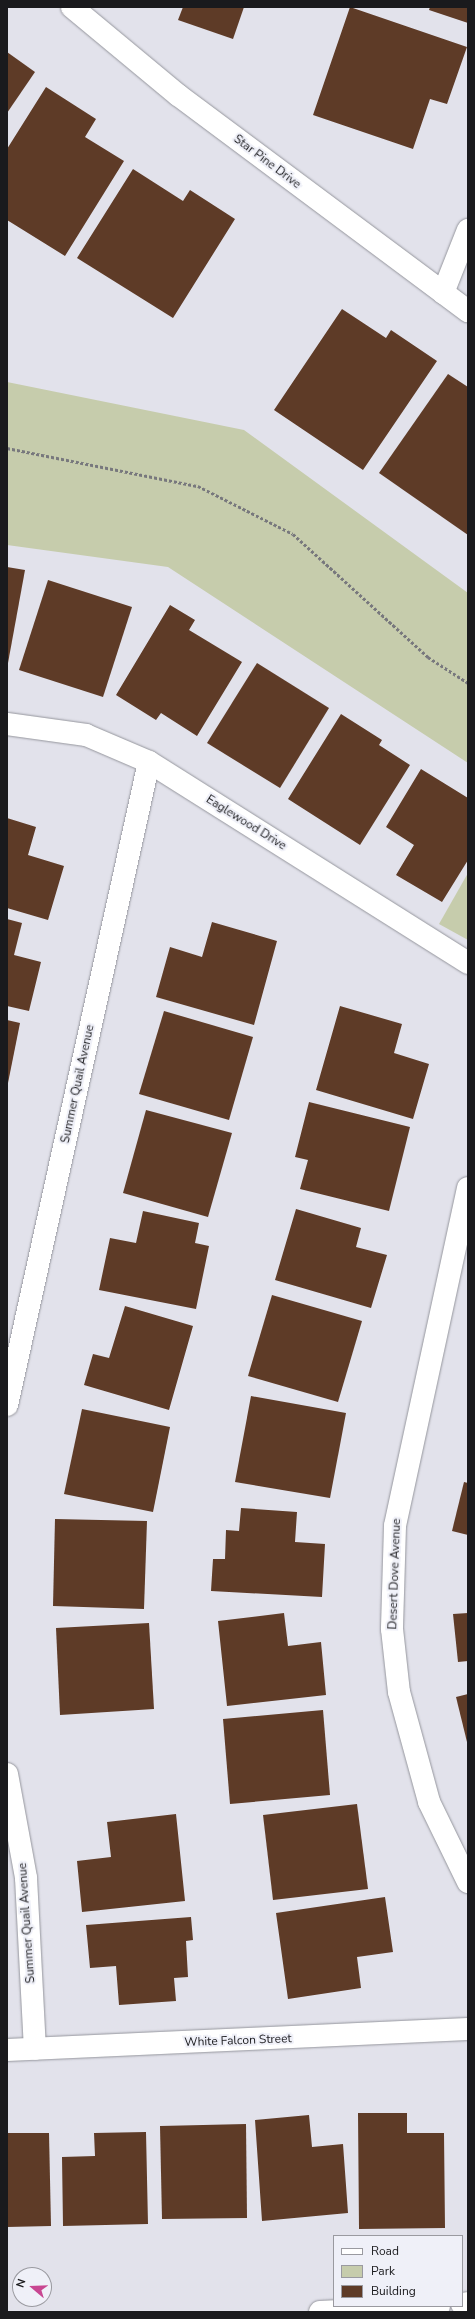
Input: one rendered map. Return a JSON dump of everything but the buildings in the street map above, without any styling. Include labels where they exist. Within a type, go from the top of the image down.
[{"type":"street","name":"Star Pine Drive","points":[[72,7],[178,95],[443,294],[468,311]]},
{"type":"street","points":[[443,294],[468,230]]},
{"type":"street","name":"Eaglewood Drive","points":[[7,724],[86,735],[149,762],[468,963]]},
{"type":"street","name":"Summer Quail Avenue","points":[[7,1405],[149,762]]},
{"type":"street","name":"Desert Dove Avenue","points":[[468,1188],[395,1526],[392,1629],[399,1692],[428,1802],[468,1882]]},
{"type":"street","name":"Summer Quail Avenue","points":[[7,1774],[26,1878],[35,2049]]},
{"type":"street","name":"White Falcon Street","points":[[7,2050],[468,2029]]},
{"type":"street","points":[[320,2312],[418,2307]]},
{"type":"path","points":[[7,448],[198,486],[293,534],[428,657],[468,683]]},
{"type":"green space","points":[[7,382],[244,430],[468,593],[468,763],[168,567],[7,545]]},
{"type":"green space","points":[[468,873],[468,940],[439,924]]}]
